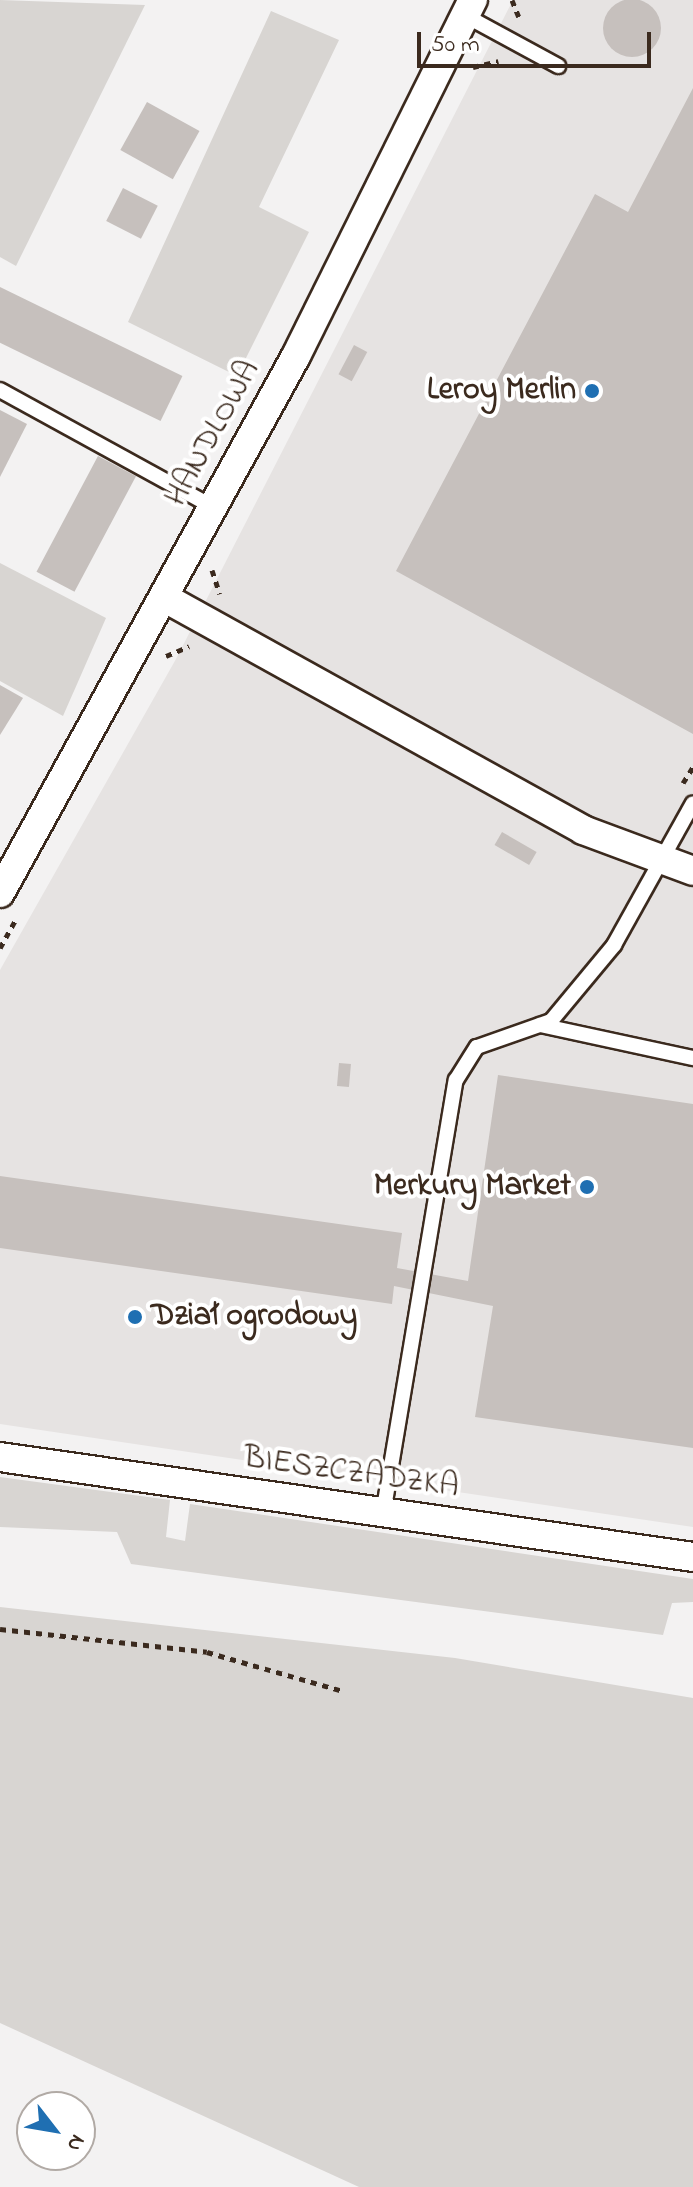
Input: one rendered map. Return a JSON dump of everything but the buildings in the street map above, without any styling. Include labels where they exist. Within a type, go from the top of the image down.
[{"type":"street","name":"HANDLOWA","points":[[0,893],[165,598],[470,8]]},
{"type":"street","points":[[165,598],[583,830],[660,864],[693,871]]},
{"type":"street","name":"BIESZCZADZKA","points":[[0,1457],[693,1557]]},
{"type":"lane","points":[[470,8],[558,66]]},
{"type":"lane","points":[[0,390],[213,507]]},
{"type":"lane","points":[[383,1514],[456,1080],[477,1047],[551,1021],[614,945],[693,803]]},
{"type":"lane","points":[[540,1025],[693,1058]]},
{"type":"path","points":[[512,0],[528,26]]},
{"type":"path","points":[[0,1629],[207,1652],[343,1691]]},
{"type":"shaded area","points":[[0,0],[145,5],[16,266],[0,257]]},
{"type":"shaded area","points":[[513,0],[693,0],[693,1527],[0,1424],[0,970],[176,659]]},
{"type":"shaded area","points":[[271,11],[339,40],[259,207],[309,232],[237,376],[128,322]]},
{"type":"shaded area","points":[[0,563],[106,618],[63,716],[0,681]]},
{"type":"shaded area","points":[[0,1477],[170,1500],[166,1537],[185,1541],[190,1504],[693,1579],[693,1602],[672,1603],[663,1635],[131,1564],[117,1532],[0,1527]]},
{"type":"shaded area","points":[[0,1607],[455,1658],[693,1698],[693,2187],[359,2187],[0,2023]]},
{"type":"place","name":"Leroy Merlin","points":[[592,391]]},
{"type":"place","name":"Merkury Market","points":[[587,1187]]},
{"type":"place","name":"Dział ogrodowy","points":[[135,1317]]}]
